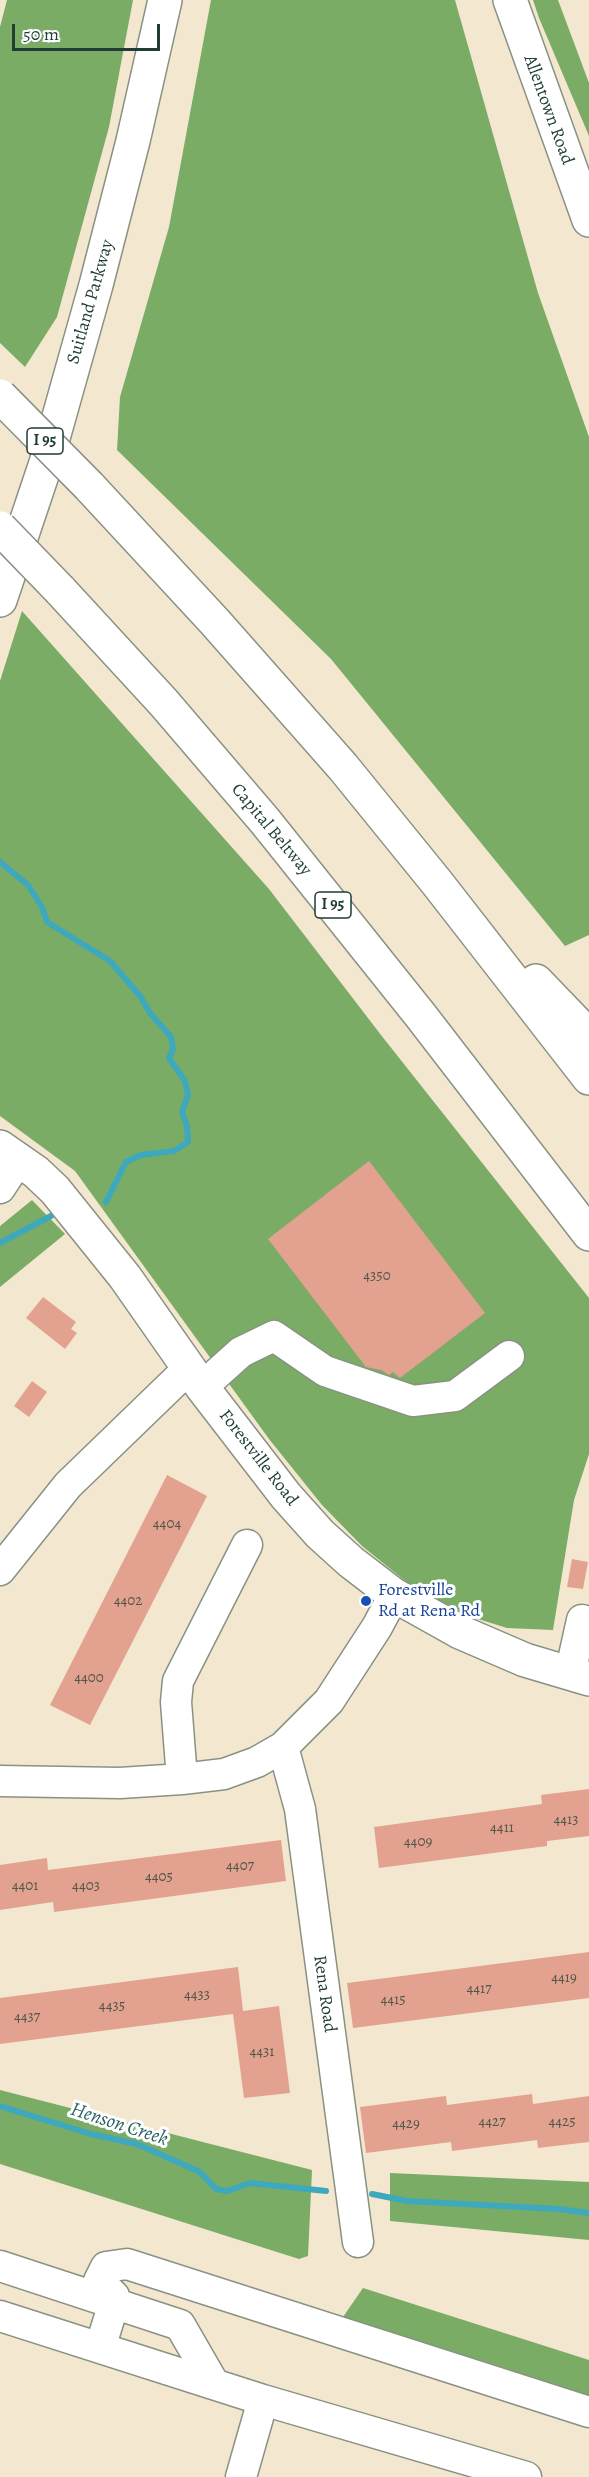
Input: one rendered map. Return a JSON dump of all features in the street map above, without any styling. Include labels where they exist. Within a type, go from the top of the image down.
[{"type":"main road","name":"Suitland Parkway","points":[[0,600],[46,463],[96,285],[133,141],[165,0]]},
{"type":"main road","name":"Allentown Road","points":[[510,0],[589,220]]},
{"type":"main road","name":"I 95","points":[[0,396],[89,486],[216,622],[343,767],[438,884],[589,1078]]},
{"type":"main road","name":"Capital Beltway","points":[[0,528],[164,703],[265,821],[421,1016],[589,1234]]},
{"type":"main road","points":[[438,884],[589,1036]]},
{"type":"main road","name":"Forestville Road","points":[[10,1153],[55,1190],[95,1238],[196,1378],[286,1496],[320,1534],[394,1595],[493,1647],[580,1677]]},
{"type":"street","points":[[0,1188],[10,1153]]},
{"type":"street","points":[[0,1570],[68,1485],[196,1378],[274,1336],[325,1371],[413,1401],[455,1396],[508,1356]]},
{"type":"street","points":[[182,1779],[176,1702],[178,1681],[247,1545]]},
{"type":"street","points":[[0,1781],[120,1783],[182,1779],[224,1774],[257,1761],[283,1747],[329,1701],[377,1627],[394,1595]]},
{"type":"street","points":[[580,1677],[582,1620],[589,1622]]},
{"type":"street","name":"Rena Road","points":[[283,1747],[300,1809],[358,2242]]},
{"type":"street","points":[[114,2299],[99,2281],[106,2267],[127,2264],[589,2412]]},
{"type":"street","points":[[0,2266],[114,2299],[180,2325],[214,2384]]},
{"type":"street","points":[[100,2348],[114,2299]]},
{"type":"street","points":[[0,2316],[263,2400],[526,2477]]},
{"type":"street","points":[[242,2477],[263,2400]]},
{"type":"green space","points":[[7,0],[133,0],[109,127],[57,317],[25,367],[0,343],[0,27]]},
{"type":"green space","points":[[211,0],[455,0],[538,293],[589,437],[589,935],[565,946],[331,659],[117,450],[120,397],[169,227]]},
{"type":"green space","points":[[533,0],[558,0],[589,83],[589,136],[539,18]]},
{"type":"green space","points":[[22,611],[269,889],[589,1298],[589,1454],[574,1500],[553,1630],[507,1628],[462,1614],[409,1584],[362,1546],[322,1505],[269,1439],[75,1171],[0,1116],[0,681]]},
{"type":"green space","points":[[32,1200],[65,1234],[0,1287],[0,1226]]},
{"type":"green space","points":[[0,2090],[312,2170],[308,2256],[299,2259],[0,2164]]},
{"type":"green space","points":[[390,2173],[589,2182],[589,2240],[390,2221]]},
{"type":"green space","points":[[363,2288],[589,2360],[589,2397],[343,2317]]},
{"type":"building","points":[[369,1161],[485,1313],[400,1378],[393,1372],[389,1375],[381,1370],[366,1367],[268,1239]]},
{"type":"building","points":[[43,1297],[76,1322],[71,1329],[77,1333],[65,1349],[26,1318]]},
{"type":"building","points":[[32,1381],[47,1392],[29,1417],[14,1406]]},
{"type":"building","points":[[167,1475],[207,1496],[90,1725],[50,1705]]},
{"type":"building","points":[[572,1559],[588,1562],[583,1589],[567,1587]]},
{"type":"building","points":[[589,1789],[589,1836],[547,1841],[547,1846],[379,1868],[374,1827],[542,1804],[541,1795]]},
{"type":"building","points":[[281,1840],[286,1881],[54,1912],[53,1902],[0,1910],[0,1865],[47,1858],[48,1870]]},
{"type":"building","points":[[589,1952],[589,1998],[353,2028],[347,1983]]},
{"type":"building","points":[[238,1967],[243,2011],[279,2006],[290,2093],[244,2098],[233,2014],[0,2044],[0,1998]]},
{"type":"building","points":[[532,2094],[533,2104],[589,2096],[589,2142],[538,2148],[537,2140],[452,2151],[451,2142],[366,2153],[360,2107],[446,2096],[447,2105]]},
{"type":"waterway","name":"Henson Creek","points":[[0,862],[28,885],[42,907],[47,922],[110,961],[140,996],[150,1013],[171,1037],[173,1049],[169,1058],[185,1081],[188,1095],[182,1112],[187,1126],[188,1142],[174,1151],[141,1155],[126,1162],[106,1202]]},
{"type":"waterway","name":"Henson Creek","points":[[0,1243],[51,1216]]},
{"type":"waterway","name":"Henson Creek","points":[[0,2106],[91,2134],[137,2144],[200,2172],[216,2189],[227,2191],[250,2183],[326,2191]]},
{"type":"waterway","name":"Henson Creek","points":[[372,2194],[407,2201],[559,2209],[589,2213]]},
{"type":"place","name":"Forestville Rd at Rena Rd","points":[[366,1601]]}]
